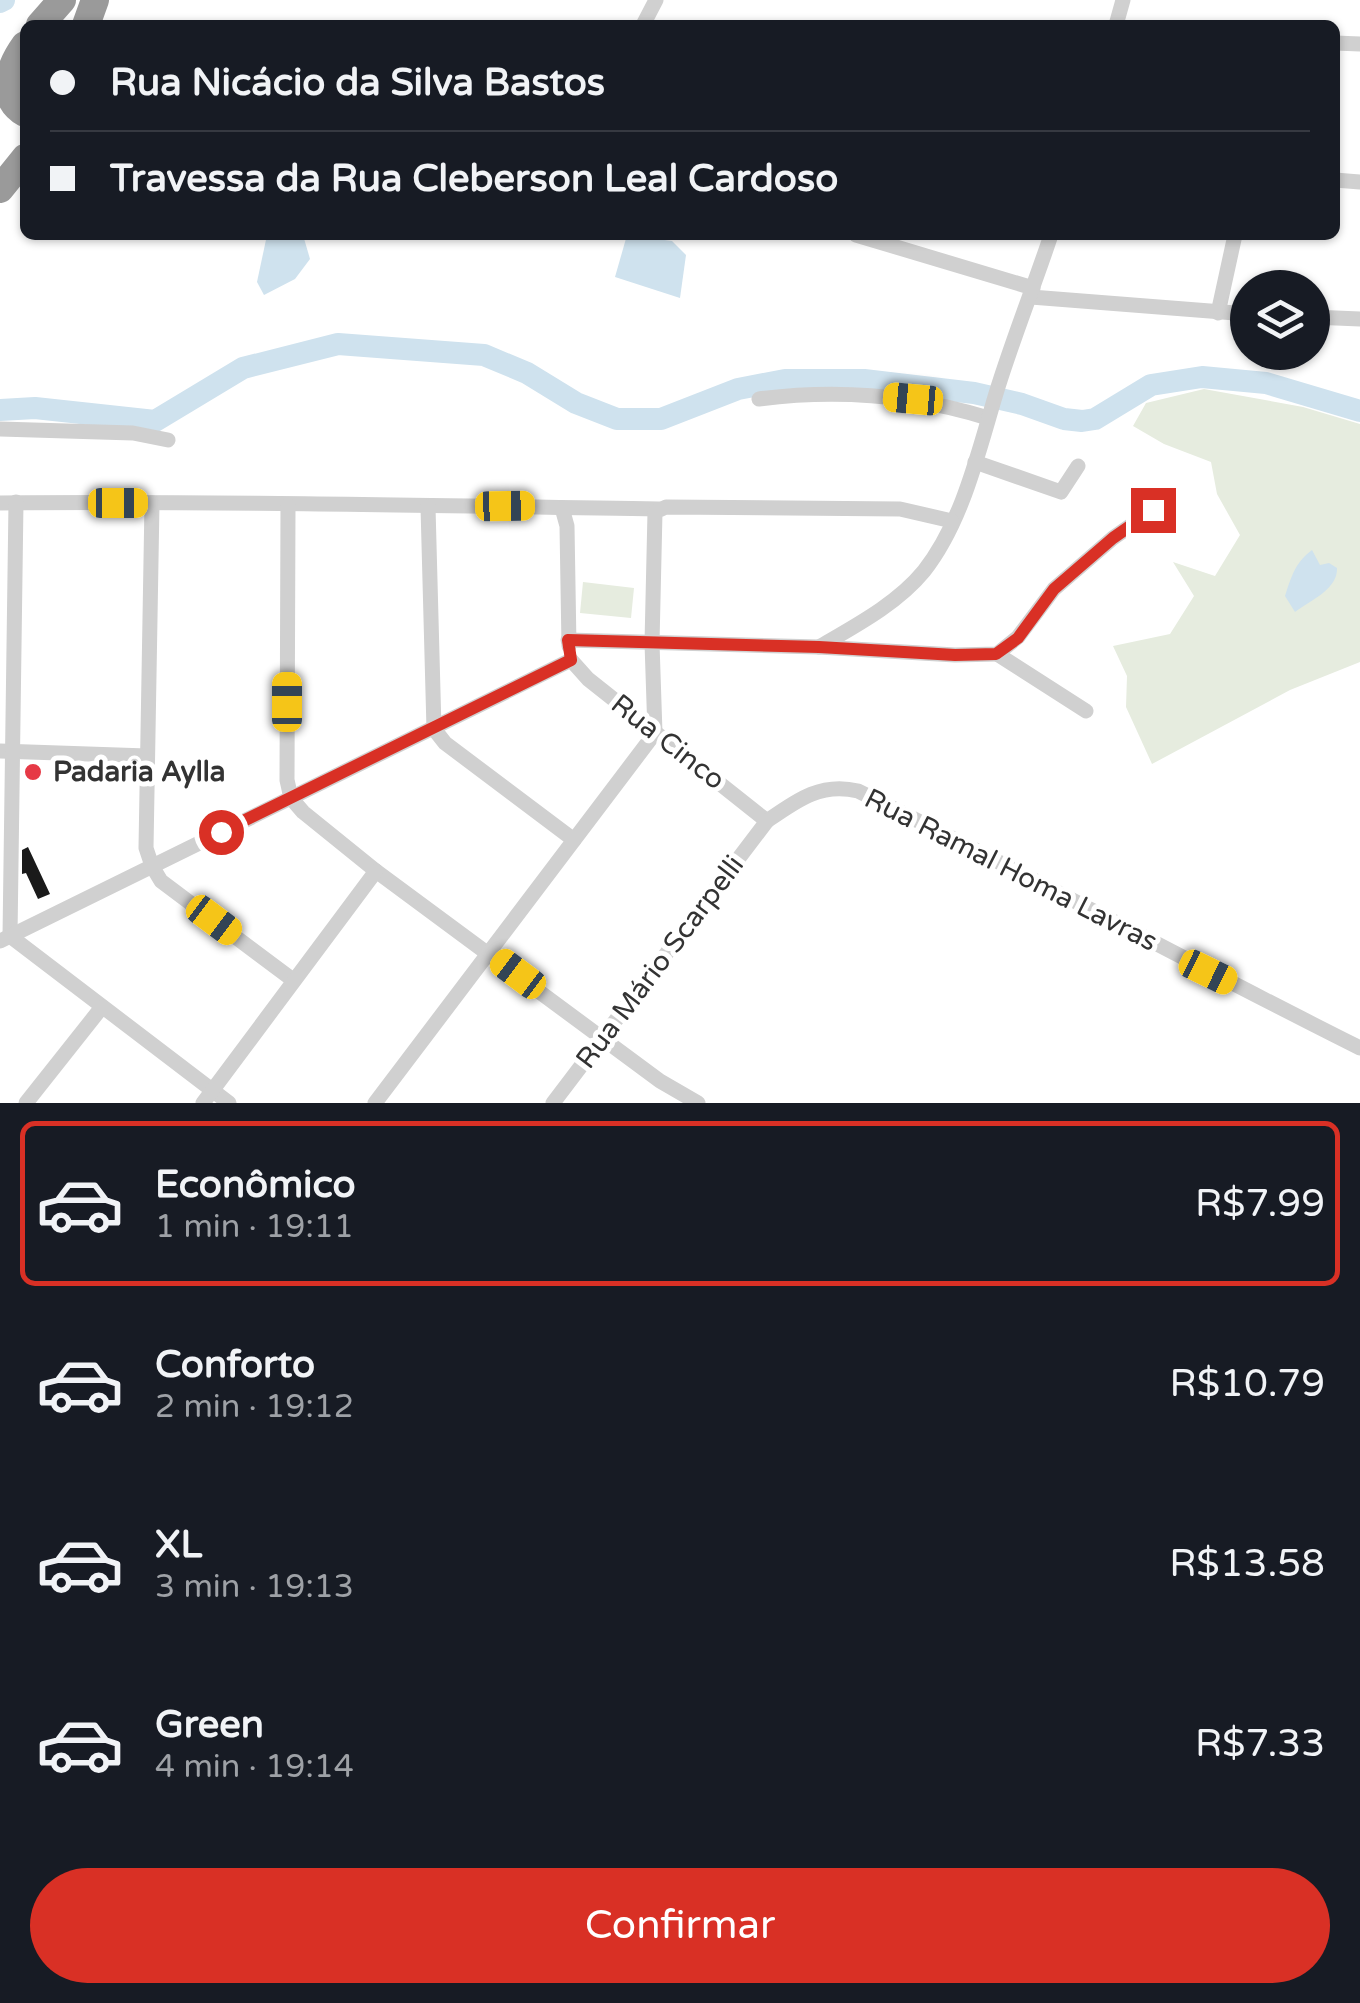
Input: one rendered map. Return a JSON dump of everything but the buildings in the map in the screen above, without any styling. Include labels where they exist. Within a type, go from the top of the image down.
[{"type":"highway","points":[[44,20],[62,0]]},
{"type":"highway","points":[[0,67],[20,48]]},
{"type":"highway","points":[[20,51],[1,83],[7,106],[20,111]]},
{"type":"highway","points":[[0,189],[20,164]]},
{"type":"street","points":[[871,240],[1032,293],[1230,313]]},
{"type":"street","points":[[819,647],[862,622],[922,574],[940,548],[975,462],[1049,240]]},
{"type":"street","points":[[1218,313],[1234,240]]},
{"type":"street","points":[[1330,318],[1360,319]]},
{"type":"street","points":[[759,399],[810,394],[879,396],[991,411]]},
{"type":"street","points":[[0,429],[133,433],[168,440]]},
{"type":"street","points":[[975,462],[1060,492],[1078,466]]},
{"type":"street","points":[[5,939],[8,502],[562,508],[656,514],[900,509],[952,520]]},
{"type":"street","points":[[152,503],[146,848],[162,881],[293,980]]},
{"type":"street","points":[[288,506],[287,780],[291,798],[376,871],[660,1081],[698,1103]]},
{"type":"street","points":[[428,507],[434,729],[445,742],[574,840]]},
{"type":"street","points":[[5,939],[571,660],[567,526],[562,508]]},
{"type":"street","points":[[996,654],[1018,638],[1034,613],[1066,578],[1153,510]]},
{"type":"street","points":[[375,1103],[656,733],[652,643],[656,514]]},
{"type":"street","points":[[568,640],[996,654],[1086,710]]},
{"type":"street","name":"Rua Cinco","points":[[571,660],[588,679],[768,821]]},
{"type":"street","points":[[6,751],[147,756]]},
{"type":"street","name":"Rua Ramal Homa Lavras","points":[[768,821],[819,789],[840,786],[858,790],[1360,1048]]},
{"type":"street","name":"Rua Mário Scarpelli","points":[[553,1103],[768,821]]},
{"type":"street","points":[[208,1097],[376,871]]},
{"type":"street","points":[[5,939],[102,1007],[208,1097],[229,1103]]},
{"type":"street","points":[[26,1103],[102,1007]]},
{"type":"shaded area","points":[[1204,389],[1303,407],[1360,424],[1360,662],[1290,690],[1152,764],[1126,707],[1127,676],[1113,646],[1170,634],[1194,596],[1173,562],[1215,576],[1240,535],[1217,494],[1211,462],[1164,444],[1133,426],[1146,403]]},
{"type":"shaded area","points":[[583,582],[634,588],[631,618],[580,613]]},
{"type":"water","points":[[266,240],[304,240],[310,259],[295,279],[264,295],[257,282]]},
{"type":"water","points":[[626,240],[672,241],[686,255],[680,298],[615,277]]},
{"type":"water","points":[[1312,550],[1320,565],[1329,563],[1337,568],[1336,575],[1322,593],[1295,612],[1285,596],[1298,565]]},
{"type":"waterway","points":[[0,2],[4,0]]},
{"type":"waterway","points":[[0,410],[35,408],[155,421],[243,368],[338,344],[484,355],[527,373],[576,403],[617,419],[661,419],[738,389],[785,380],[864,380],[974,393],[1082,421],[1095,419],[1151,385],[1202,377],[1266,383],[1360,411]]},
{"type":"place","name":"Padaria Aylla","points":[[33,772]]},
{"type":"route","points":[[221,832],[571,660],[568,640],[996,654],[1018,638],[1054,589],[1113,538],[1153,510]]}]
